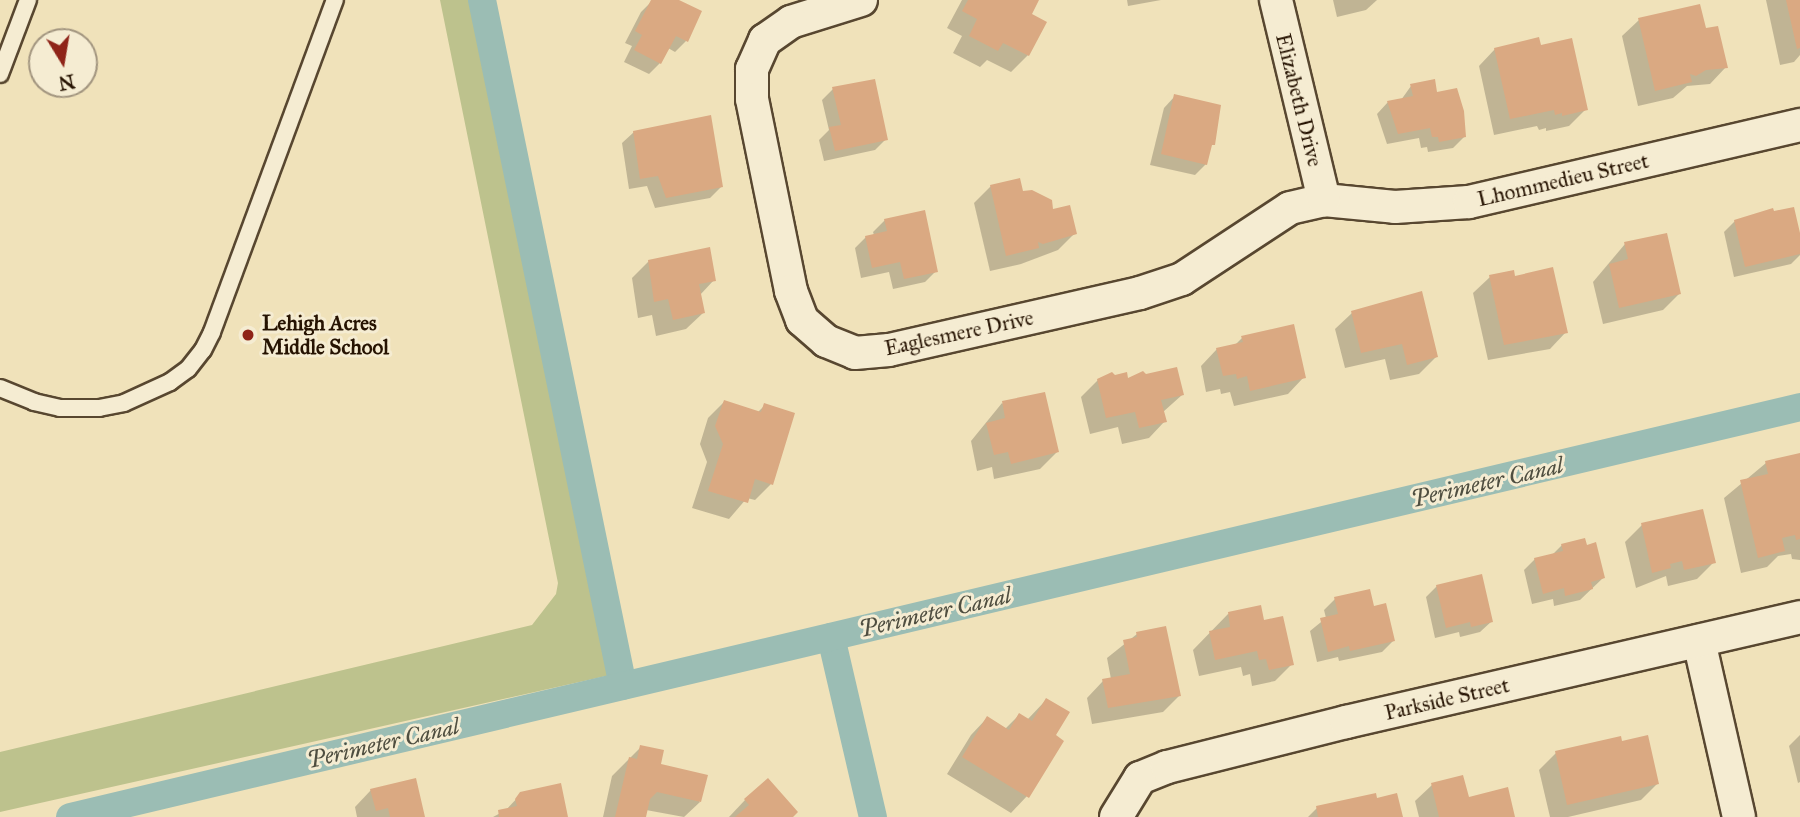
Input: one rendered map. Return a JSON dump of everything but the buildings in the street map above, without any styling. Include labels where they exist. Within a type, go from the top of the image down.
[{"type":"street","name":"Eaglesmere Drive","points":[[861,0],[791,22],[765,40],[752,69],[752,99],[791,291],[802,320],[826,341],[855,353],[889,350],[1140,293],[1182,279],[1290,208],[1324,200]]},
{"type":"street","name":"Elizabeth Drive","points":[[1276,0],[1324,200]]},
{"type":"street","name":"Lhommedieu Street","points":[[1324,200],[1395,207],[1469,202],[1800,125]]},
{"type":"street","name":"Parkside Street","points":[[1116,817],[1140,778],[1167,768],[1346,722],[1800,617]]},
{"type":"street","points":[[1699,641],[1739,817]]},
{"type":"lane","points":[[0,74],[28,0]]},
{"type":"lane","points":[[0,388],[34,402],[61,408],[99,408],[124,403],[170,382],[188,369],[204,350],[212,332],[335,0]]},
{"type":"green space","points":[[440,0],[486,0],[624,672],[0,812],[0,752],[532,625],[556,594],[558,583]]},
{"type":"waterway","points":[[482,0],[623,686]]},
{"type":"waterway","name":"Perimeter Canal","points":[[70,817],[1800,407]]},
{"type":"waterway","points":[[831,637],[873,817]]},
{"type":"place","name":"Lehigh Acres Middle School","points":[[248,335]]}]
